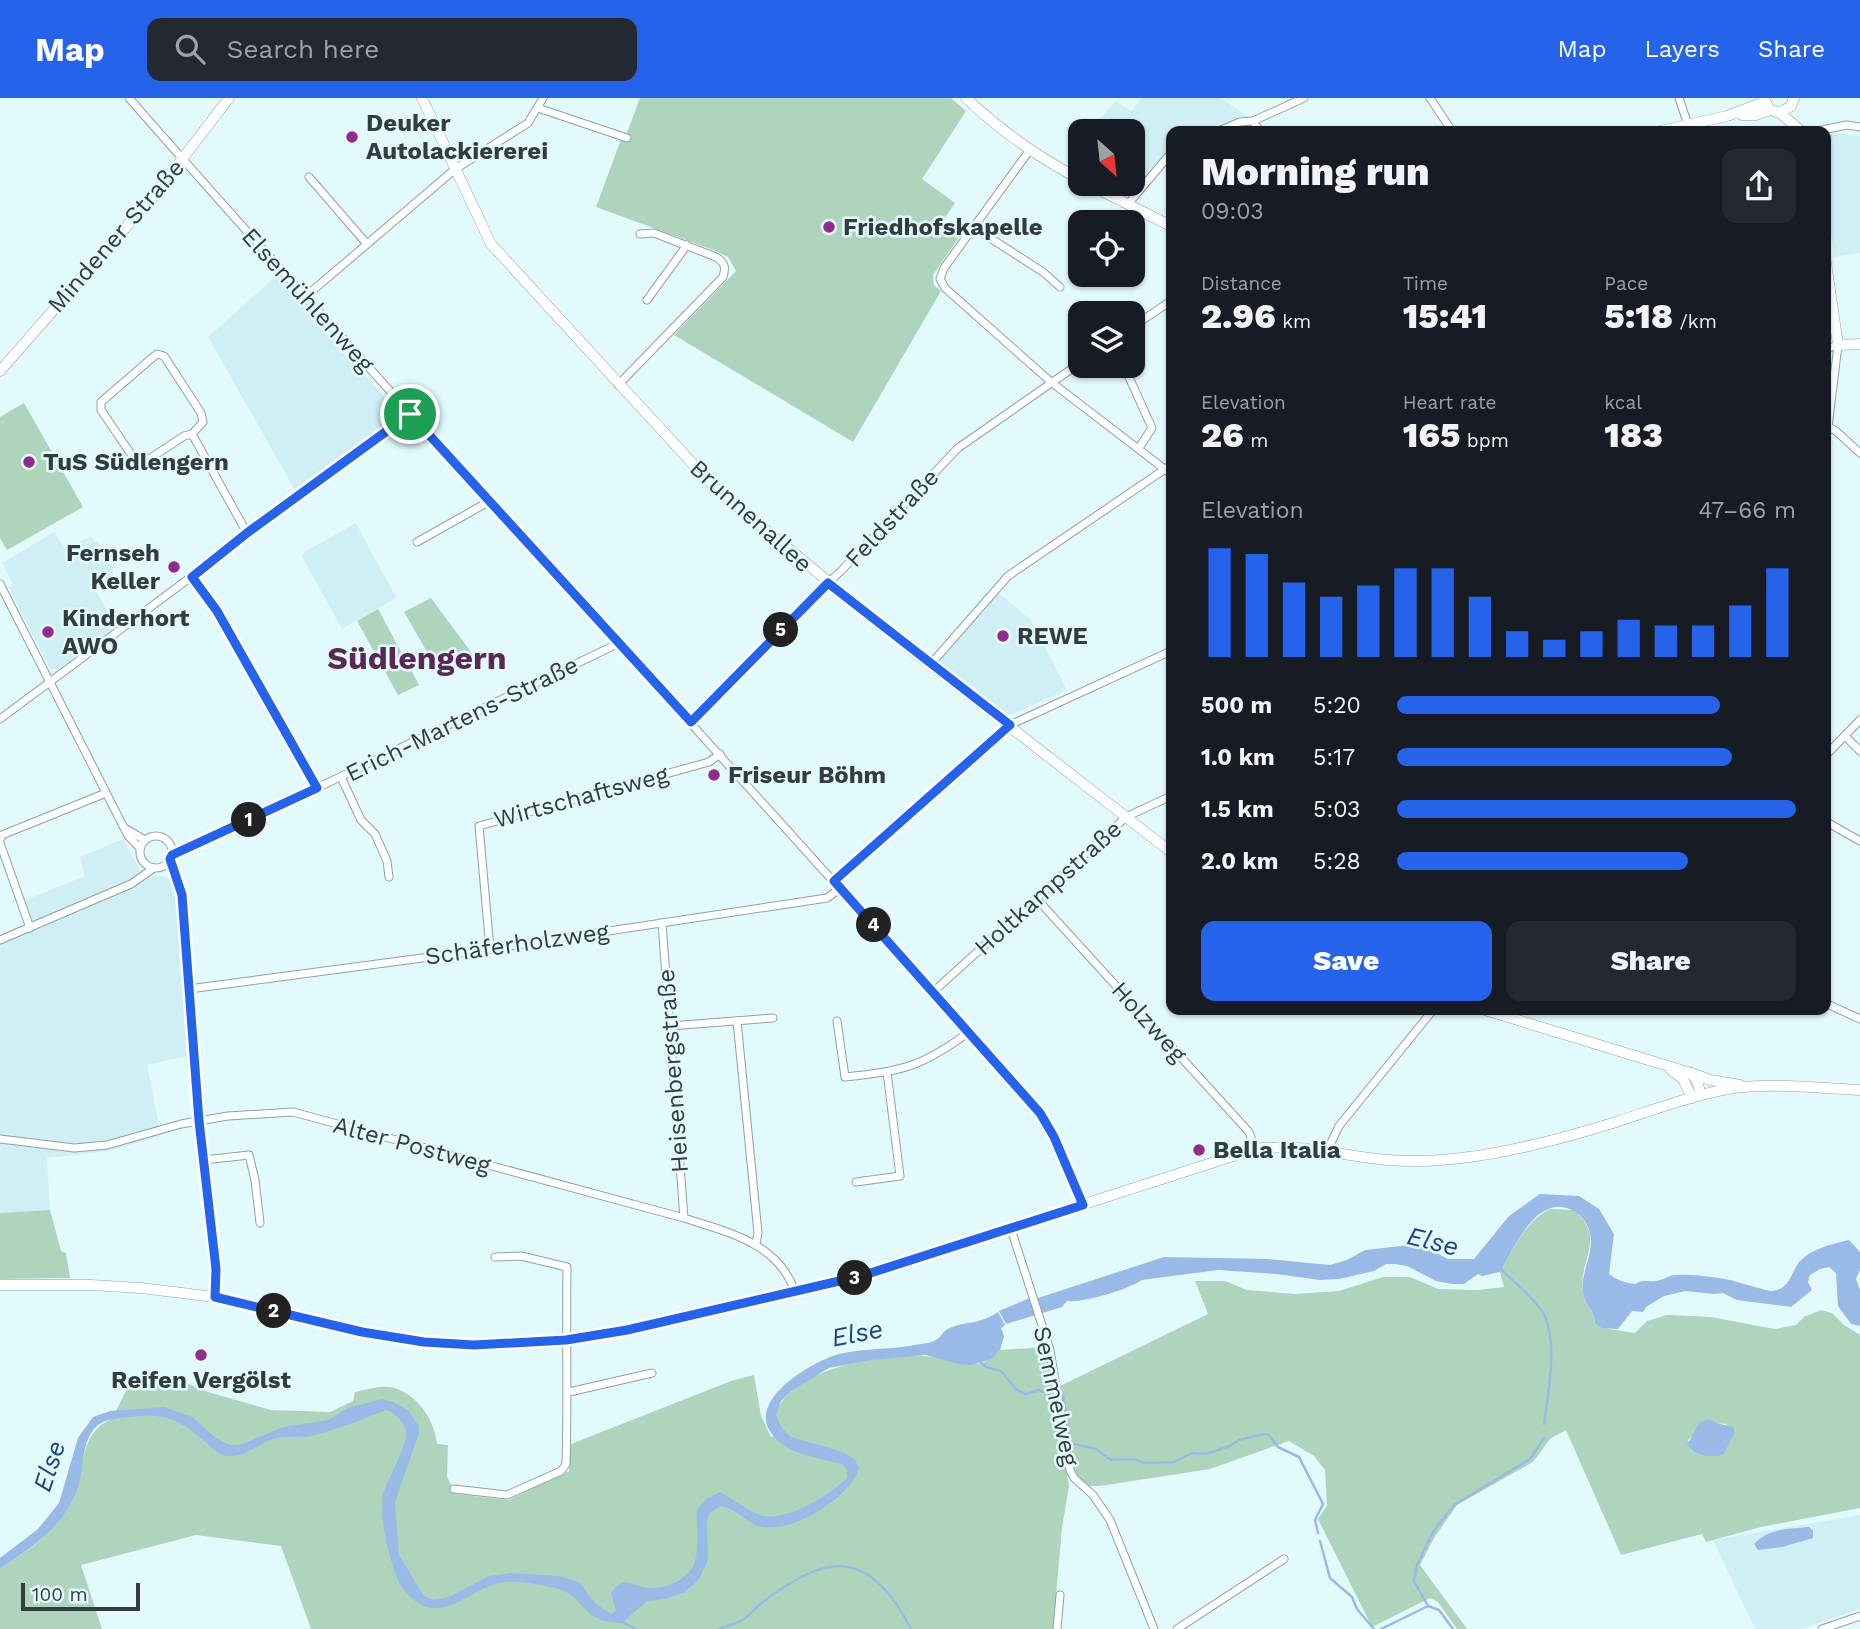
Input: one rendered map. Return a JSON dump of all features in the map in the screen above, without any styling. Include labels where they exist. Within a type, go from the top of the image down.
[{"type":"main road","name":"Mindener Straße","points":[[0,371],[183,159],[229,98]]},
{"type":"main road","name":"Brunnenallee","points":[[422,98],[491,244],[713,487],[930,665],[1166,848]]},
{"type":"main road","points":[[967,98],[1029,151],[1068,172]]},
{"type":"main road","points":[[1683,126],[1702,126],[1727,116],[1793,102],[1800,126]]},
{"type":"main road","points":[[1770,106],[1795,126]]},
{"type":"main road","points":[[1112,196],[1166,223]]},
{"type":"main road","points":[[1831,297],[1838,345],[1860,344]]},
{"type":"main road","points":[[1501,1015],[1710,1080],[1748,1086],[1860,1090]]},
{"type":"main road","points":[[1665,1066],[1683,1079],[1697,1097]]},
{"type":"main road","points":[[1691,1073],[1697,1081],[1697,1097]]},
{"type":"main road","points":[[0,1285],[91,1285],[215,1297],[362,1332],[424,1342],[474,1345],[566,1340],[627,1330],[861,1276],[1255,1149],[1285,1146],[1387,1160],[1452,1159],[1493,1154],[1564,1138],[1697,1097],[1748,1086]]},
{"type":"street","name":"Elsemühlenweg","points":[[129,98],[1033,1105],[1048,1126],[1083,1205]]},
{"type":"street","points":[[305,297],[454,170],[528,122],[543,98]]},
{"type":"street","points":[[1231,126],[1253,121],[1304,98]]},
{"type":"street","points":[[1430,98],[1449,126]]},
{"type":"street","points":[[1679,98],[1688,125]]},
{"type":"street","points":[[538,108],[627,138]]},
{"type":"street","points":[[1253,121],[1256,126]]},
{"type":"street","points":[[1831,128],[1847,125],[1860,127]]},
{"type":"street","points":[[1029,151],[944,268],[940,279],[945,288],[1051,382],[1166,467]]},
{"type":"street","points":[[1128,204],[1166,159]]},
{"type":"street","points":[[309,177],[367,244]]},
{"type":"street","points":[[974,227],[1043,272],[1060,287]]},
{"type":"street","points":[[618,385],[723,277],[726,269],[723,262],[716,257],[687,245],[654,233],[639,234]]},
{"type":"street","points":[[647,300],[687,245]]},
{"type":"street","points":[[1145,318],[1166,303]]},
{"type":"street","points":[[1831,347],[1838,345],[1831,394]]},
{"type":"street","points":[[157,354],[164,356],[201,413],[203,422],[192,434],[184,436],[143,463],[135,460],[101,410],[101,402],[157,354]]},
{"type":"street","name":"Feldstraße","points":[[691,722],[958,448],[1068,371]]},
{"type":"street","points":[[1129,378],[1152,428],[1139,448]]},
{"type":"street","points":[[0,719],[410,414]]},
{"type":"street","points":[[1831,430],[1836,431],[1860,453]]},
{"type":"street","points":[[192,434],[247,533]]},
{"type":"street","points":[[930,665],[1008,576],[1166,471]]},
{"type":"street","points":[[417,542],[490,501]]},
{"type":"street","points":[[192,577],[224,622],[317,788]]},
{"type":"street","points":[[0,584],[123,826],[140,848]]},
{"type":"street","name":"Erich-Martens-Straße","points":[[171,857],[619,642]]},
{"type":"street","points":[[834,881],[1010,725],[1166,653]]},
{"type":"street","points":[[1831,750],[1860,720]]},
{"type":"street","points":[[1845,736],[1860,751]]},
{"type":"street","name":"Wirtschaftsweg","points":[[490,949],[479,826],[709,762],[720,754]]},
{"type":"street","points":[[341,777],[361,820],[375,834],[387,862],[389,877]]},
{"type":"street","points":[[30,928],[0,841],[2,835],[106,793]]},
{"type":"street","name":"Holtkampstraße","points":[[933,992],[1126,817],[1166,798]]},
{"type":"street","points":[[1831,824],[1860,841]]},
{"type":"street","points":[[123,826],[145,840],[160,836],[171,846],[189,848]]},
{"type":"street","points":[[145,840],[140,848],[144,863],[177,877]]},
{"type":"street","points":[[171,846],[171,857],[182,895],[199,1121],[216,1269],[215,1297]]},
{"type":"street","points":[[0,940],[131,884],[171,857]]},
{"type":"street","points":[[131,884],[144,863]]},
{"type":"street","name":"Schäferholzweg","points":[[189,989],[490,949],[827,898],[841,888]]},
{"type":"street","name":"Holzweg","points":[[1036,898],[1249,1132],[1255,1149]]},
{"type":"street","name":"Heisenbergstraße","points":[[662,923],[684,1218]]},
{"type":"street","points":[[1831,1006],[1860,1019]]},
{"type":"street","points":[[1326,1151],[1339,1126],[1429,1015]]},
{"type":"street","points":[[670,1026],[773,1018]]},
{"type":"street","points":[[737,1021],[758,1233],[756,1244]]},
{"type":"street","points":[[837,1021],[845,1077],[916,1065],[943,1051],[969,1032]]},
{"type":"street","points":[[856,1182],[900,1176],[887,1072]]},
{"type":"street","name":"Alter Postweg","points":[[0,1139],[74,1148],[107,1145],[199,1121],[228,1116],[293,1112],[684,1218],[742,1237],[756,1244],[786,1271],[795,1292]]},
{"type":"street","points":[[204,1160],[249,1155],[260,1223]]},
{"type":"street","name":"Semmelweg","points":[[1011,1229],[1050,1350],[1070,1470],[1074,1478],[1093,1495],[1110,1520],[1154,1629]]},
{"type":"street","points":[[454,1489],[507,1495],[561,1471],[566,1464],[569,1392],[566,1340],[567,1267],[522,1256],[495,1257]]},
{"type":"street","points":[[569,1392],[652,1373]]},
{"type":"street","points":[[1177,1629],[1284,1559]]},
{"type":"street","points":[[1057,1629],[1060,1595]]},
{"type":"street","points":[[1822,1629],[1860,1616]]},
{"type":"shaded area","points":[[1141,98],[1221,98],[1248,117],[1226,126],[1166,126],[1166,155],[1145,178],[1145,119],[1100,119],[1116,101],[1131,112]]},
{"type":"shaded area","points":[[1831,134],[1860,136],[1860,253],[1835,257],[1831,233]]},
{"type":"shaded area","points":[[276,276],[398,413],[397,420],[296,492],[208,337]]},
{"type":"shaded area","points":[[356,523],[396,598],[342,629],[302,557],[306,551]]},
{"type":"shaded area","points":[[54,532],[65,549],[91,536],[95,542],[98,541],[113,567],[113,578],[95,590],[117,626],[58,669],[50,669],[9,587],[13,585],[2,563]]},
{"type":"shaded area","points":[[997,592],[1031,620],[1067,690],[1006,717],[937,661]]},
{"type":"shaded area","points":[[123,839],[146,881],[154,876],[163,876],[175,887],[188,1056],[147,1065],[161,1136],[109,1151],[47,1158],[50,1210],[0,1213],[0,937],[23,928],[24,922],[18,903],[85,876],[80,857]]},
{"type":"shaded area","points":[[1860,1515],[1860,1609],[1801,1629],[1755,1629],[1713,1540]]},
{"type":"green space","points":[[640,98],[951,98],[966,111],[922,179],[955,203],[941,224],[959,237],[933,275],[934,285],[941,291],[853,442],[674,335],[736,271],[728,257],[716,251],[596,207]]},
{"type":"green space","name":"TuS Südlengern","points":[[24,403],[83,507],[7,550],[0,538],[0,417]]},
{"type":"green space","points":[[431,598],[474,656],[441,676],[404,612]]},
{"type":"green space","points":[[378,609],[419,685],[398,695],[357,621]]},
{"type":"green space","points":[[1550,1209],[1573,1210],[1583,1220],[1589,1230],[1590,1239],[1583,1292],[1595,1323],[1610,1329],[1635,1333],[1647,1321],[1667,1315],[1711,1317],[1775,1329],[1796,1325],[1804,1317],[1821,1310],[1832,1313],[1860,1335],[1860,1508],[1761,1527],[1706,1542],[1702,1534],[1621,1555],[1566,1430],[1550,1439],[1533,1462],[1457,1505],[1434,1538],[1420,1565],[1467,1629],[1457,1629],[1438,1602],[1430,1598],[1372,1627],[1318,1519],[1327,1505],[1325,1470],[1314,1456],[1289,1441],[1210,1469],[1100,1486],[1087,1486],[1078,1478],[1073,1467],[1060,1386],[1208,1314],[1195,1281],[1225,1281],[1247,1290],[1295,1294],[1339,1291],[1383,1277],[1410,1277],[1438,1289],[1478,1290],[1504,1287],[1500,1272],[1521,1236]],"holes":[[[1700,1422],[1726,1424],[1735,1433],[1724,1454],[1691,1450],[1688,1440],[1694,1435]]]},
{"type":"green space","points":[[50,1210],[61,1251],[66,1253],[70,1278],[0,1279],[0,1213]]},
{"type":"green space","points":[[1045,1347],[1069,1486],[1062,1528],[1053,1629],[311,1629],[281,1546],[196,1535],[81,1565],[102,1629],[0,1629],[0,1569],[38,1542],[61,1518],[74,1495],[83,1457],[92,1435],[112,1419],[131,1381],[172,1377],[208,1392],[271,1410],[330,1412],[353,1401],[355,1392],[380,1387],[398,1389],[422,1407],[432,1425],[437,1444],[448,1445],[447,1476],[455,1494],[508,1500],[569,1471],[571,1444],[731,1381],[754,1375],[761,1416],[771,1437],[774,1436],[780,1404],[795,1388],[810,1378],[848,1364],[889,1357],[924,1356],[972,1364],[981,1363],[1000,1350]]},
{"type":"water","points":[[1540,1194],[1579,1196],[1599,1209],[1614,1234],[1609,1274],[1631,1284],[1656,1281],[1673,1275],[1688,1275],[1725,1279],[1772,1291],[1778,1290],[1787,1283],[1800,1261],[1811,1253],[1849,1240],[1860,1252],[1860,1270],[1856,1279],[1860,1290],[1860,1326],[1851,1324],[1838,1306],[1836,1273],[1829,1267],[1810,1275],[1808,1282],[1812,1290],[1791,1307],[1737,1300],[1723,1293],[1685,1291],[1664,1296],[1646,1307],[1643,1312],[1632,1311],[1618,1329],[1602,1328],[1595,1323],[1583,1293],[1583,1280],[1591,1246],[1589,1231],[1579,1214],[1562,1207],[1550,1208],[1529,1225],[1500,1272],[1482,1276],[1478,1274],[1464,1284],[1436,1281],[1407,1266],[1395,1264],[1386,1264],[1374,1271],[1339,1279],[1320,1280],[1218,1270],[1142,1280],[1106,1295],[1067,1301],[1062,1307],[1006,1324],[999,1311],[1030,1298],[1038,1298],[1164,1257],[1267,1259],[1330,1265],[1347,1260],[1365,1250],[1419,1244],[1448,1259],[1474,1259],[1509,1216]]},
{"type":"water","points":[[998,1312],[1005,1325],[1001,1328],[1004,1336],[1000,1350],[991,1359],[972,1365],[962,1365],[926,1355],[871,1360],[829,1368],[791,1391],[781,1401],[776,1416],[782,1428],[791,1437],[843,1452],[854,1459],[859,1467],[854,1479],[818,1512],[786,1525],[771,1528],[758,1526],[731,1509],[720,1506],[710,1513],[707,1520],[708,1560],[699,1579],[685,1592],[665,1599],[647,1601],[622,1623],[595,1617],[564,1591],[527,1583],[495,1584],[448,1606],[437,1608],[425,1607],[414,1600],[403,1589],[396,1575],[383,1525],[384,1492],[406,1437],[401,1420],[386,1410],[315,1435],[273,1439],[236,1456],[223,1455],[185,1426],[168,1418],[140,1416],[105,1421],[92,1431],[88,1439],[77,1490],[63,1516],[45,1536],[0,1569],[0,1558],[38,1529],[59,1503],[78,1438],[93,1417],[110,1411],[164,1407],[192,1417],[216,1438],[230,1445],[240,1445],[283,1427],[328,1420],[348,1408],[382,1399],[408,1410],[419,1426],[419,1433],[395,1502],[399,1555],[424,1596],[434,1600],[449,1597],[489,1576],[511,1573],[558,1576],[579,1582],[595,1603],[611,1614],[616,1611],[611,1593],[620,1584],[625,1582],[649,1588],[662,1587],[687,1575],[694,1564],[697,1550],[697,1510],[706,1499],[720,1492],[754,1512],[774,1516],[808,1505],[847,1478],[847,1470],[842,1464],[795,1451],[781,1443],[769,1430],[766,1417],[769,1404],[790,1381],[817,1363],[839,1354],[929,1343],[948,1329],[984,1319]]},
{"type":"water","points":[[1709,1419],[1733,1427],[1735,1433],[1724,1454],[1704,1456],[1687,1445],[1700,1422]]},
{"type":"water","points":[[1809,1527],[1813,1531],[1813,1538],[1782,1547],[1758,1550],[1754,1544],[1773,1532]]},
{"type":"waterway","points":[[1500,1268],[1538,1305],[1547,1322],[1551,1366],[1544,1424]]},
{"type":"waterway","points":[[979,1361],[986,1367],[1001,1371],[1017,1390],[1026,1394],[1039,1390],[1054,1396]]},
{"type":"waterway","points":[[1063,1395],[1070,1441],[1096,1449],[1111,1460],[1174,1462],[1192,1453],[1206,1454],[1239,1440],[1269,1435],[1278,1447],[1299,1457],[1323,1504],[1315,1520],[1318,1533]]},
{"type":"waterway","points":[[1453,1629],[1439,1610],[1428,1606],[1414,1581],[1417,1565],[1433,1532],[1454,1505],[1530,1459],[1544,1438]]},
{"type":"waterway","points":[[1320,1541],[1330,1578],[1352,1597],[1357,1609],[1374,1629]]},
{"type":"waterway","points":[[718,1629],[742,1620],[788,1584],[829,1567],[848,1567],[865,1573],[881,1585],[911,1629]]},
{"type":"waterway","points":[[1381,1629],[1428,1606]]},
{"type":"waterway","points":[[623,1622],[635,1629]]},
{"type":"place","name":"Deuker Autolackiererei","points":[[352,137]]},
{"type":"place","name":"Friedhofskapelle","points":[[829,227]]},
{"type":"place","name":"TuS Südlengern","points":[[29,462]]},
{"type":"place","name":"Fernseh Keller","points":[[174,567]]},
{"type":"place","name":"Kinderhort AWO","points":[[48,632]]},
{"type":"place","name":"REWE","points":[[1003,636]]},
{"type":"place","name":"Friseur Böhm","points":[[714,775]]},
{"type":"place","name":"Bella Italia","points":[[1199,1150]]},
{"type":"place","name":"Reifen Vergölst","points":[[201,1355]]},
{"type":"district","name":"Südlengern","points":[[417,658]]},
{"type":"route","points":[[410,414],[691,722],[828,583],[1010,725],[834,881],[1040,1113],[1054,1137],[1083,1205],[861,1276],[627,1330],[566,1340],[474,1345],[424,1342],[362,1332],[215,1297],[216,1269],[199,1121],[182,895],[180,882],[170,859],[172,855],[317,788],[217,611],[192,577],[247,533],[410,414]]},
{"type":"water label","name":"Else","points":[[1433,1241]]},
{"type":"water label","name":"Else","points":[[857,1333]]},
{"type":"water label","name":"Else","points":[[49,1466]]}]
